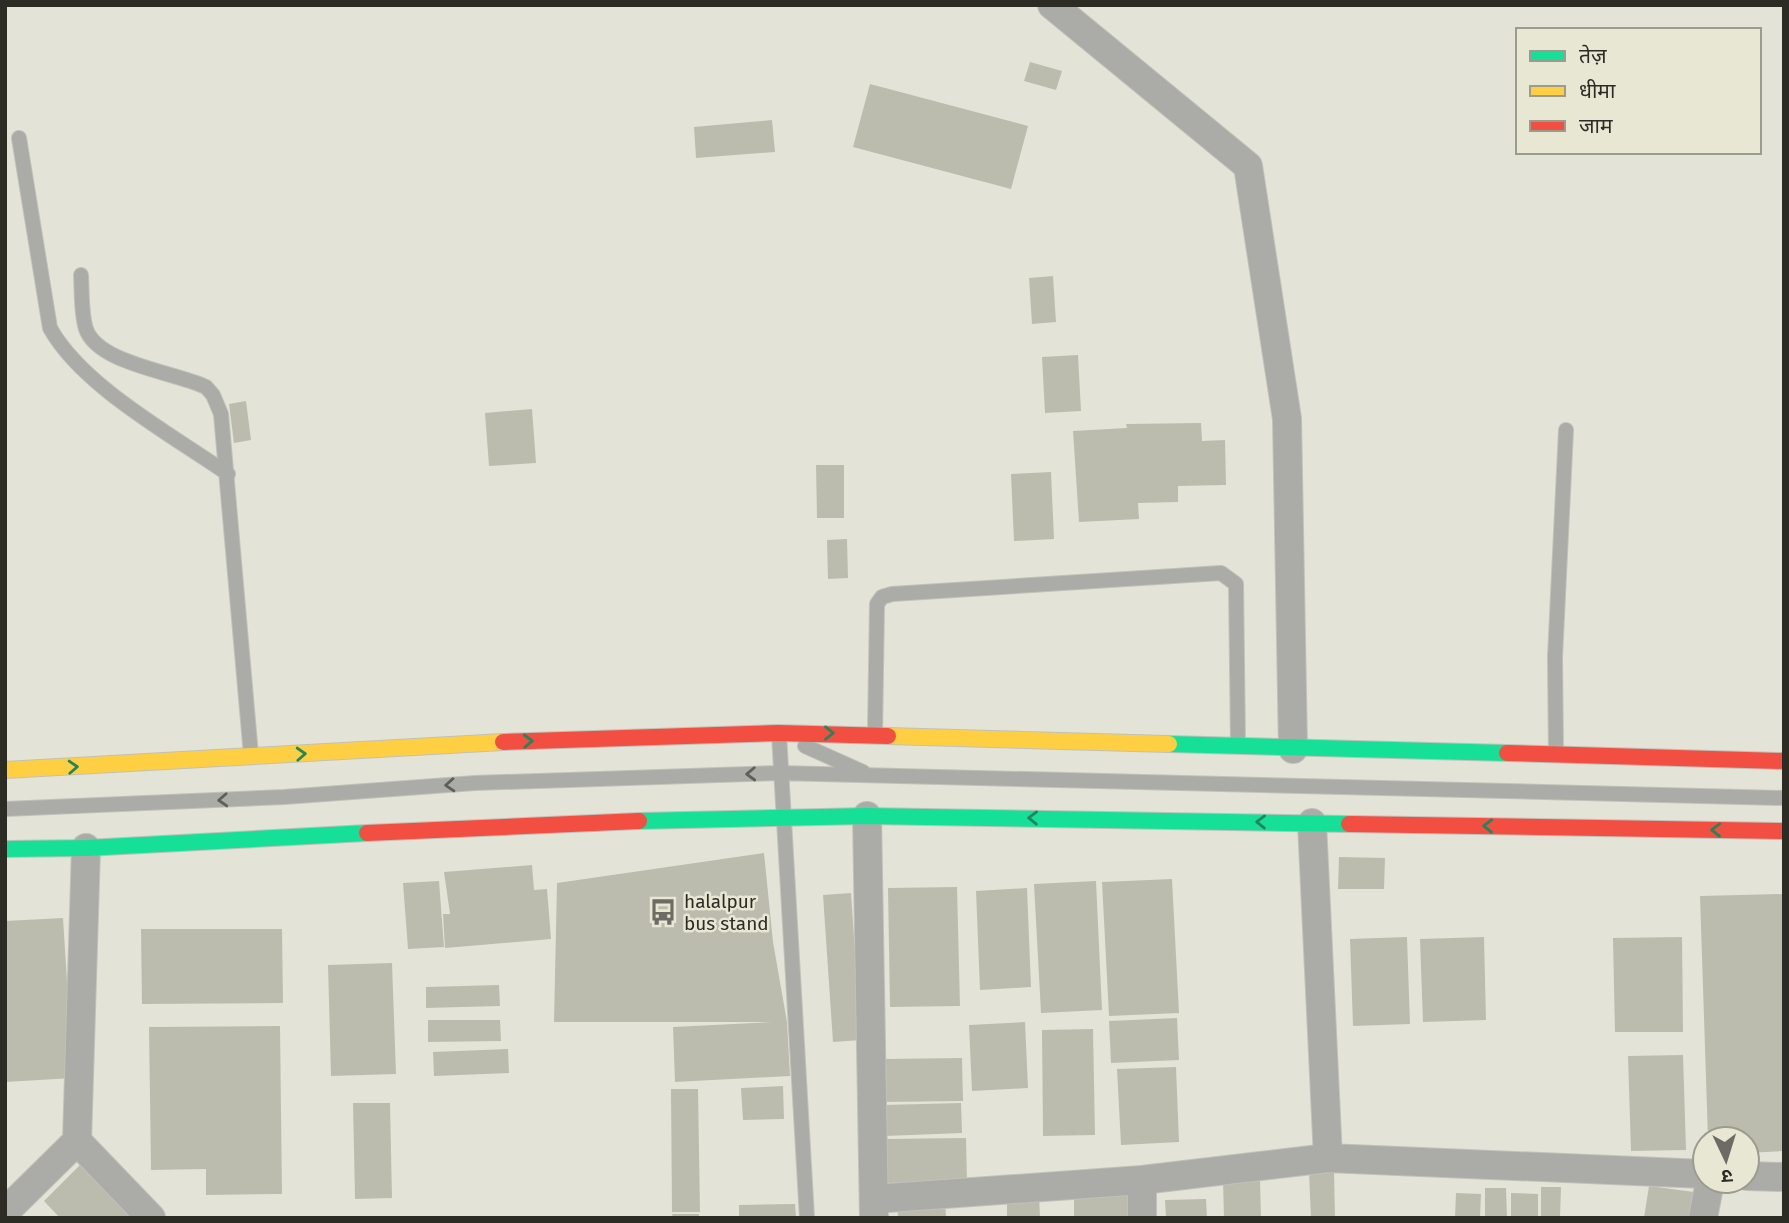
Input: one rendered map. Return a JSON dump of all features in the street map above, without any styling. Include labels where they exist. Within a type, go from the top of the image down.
[{"type":"main road","points":[[5,770],[525,741],[778,733],[1784,761]]},
{"type":"main road","points":[[5,849],[86,848],[567,823],[867,816],[1784,831]]},
{"type":"street","points":[[1052,5],[1248,166],[1287,419],[1293,749]]},
{"type":"street","points":[[867,816],[874,1208],[1328,1158],[1691,1173]]},
{"type":"street","points":[[1312,823],[1328,1158]]},
{"type":"street","points":[[5,1212],[77,1142],[86,848]]},
{"type":"street","points":[[77,1142],[151,1218]]},
{"type":"street","points":[[1761,1176],[1784,1177]]},
{"type":"street","points":[[1142,1180],[1142,1218]]},
{"type":"street","points":[[1703,1218],[1707,1195]]},
{"type":"lane","points":[[19,138],[50,328],[62,349],[98,383],[228,474]]},
{"type":"lane","points":[[81,275],[86,329],[93,342],[122,360],[195,382],[213,395],[221,414],[251,757]]},
{"type":"lane","points":[[1556,755],[1555,657],[1566,430]]},
{"type":"lane","points":[[875,734],[877,604],[882,597],[892,594],[1222,573],[1236,584],[1238,746]]},
{"type":"lane","points":[[807,1218],[778,733],[868,774]]},
{"type":"lane","points":[[5,809],[284,797],[475,783],[780,773],[1784,798]]},
{"type":"building","points":[[1030,62],[1062,71],[1056,90],[1024,81]]},
{"type":"building","points":[[870,84],[1028,126],[1011,189],[853,147]]},
{"type":"building","points":[[772,120],[775,152],[696,158],[694,127]]},
{"type":"building","points":[[1053,276],[1056,322],[1032,324],[1029,278]]},
{"type":"building","points":[[1078,355],[1081,411],[1045,413],[1042,357]]},
{"type":"building","points":[[246,401],[251,440],[234,443],[229,404]]},
{"type":"building","points":[[532,409],[536,463],[489,466],[485,413]]},
{"type":"building","points":[[1201,423],[1202,441],[1225,440],[1226,485],[1178,486],[1178,502],[1138,503],[1139,519],[1079,522],[1073,431],[1127,428],[1126,424]]},
{"type":"building","points":[[816,465],[844,465],[844,518],[817,518]]},
{"type":"building","points":[[1051,472],[1054,539],[1014,541],[1011,474]]},
{"type":"building","points":[[847,539],[848,578],[828,579],[827,540]]},
{"type":"building","name":"halalpur bus stand","points":[[764,853],[773,942],[787,1022],[790,1076],[675,1082],[673,1027],[772,1022],[554,1022],[557,883]]},
{"type":"building","points":[[1339,857],[1385,858],[1384,889],[1338,889]]},
{"type":"building","points":[[532,865],[534,890],[547,889],[551,939],[445,948],[443,914],[450,914],[444,872]]},
{"type":"building","points":[[1172,879],[1179,1013],[1109,1016],[1102,882]]},
{"type":"building","points":[[439,881],[444,947],[408,949],[403,883]]},
{"type":"building","points":[[1096,881],[1102,1010],[1041,1013],[1034,884]]},
{"type":"building","points":[[957,887],[960,1006],[890,1007],[888,888]]},
{"type":"building","points":[[1027,888],[1031,987],[980,990],[976,891]]},
{"type":"building","points":[[851,893],[861,1040],[833,1042],[823,895]]},
{"type":"building","points":[[1784,894],[1784,1151],[1761,1152],[1761,1125],[1708,1125],[1700,896]]},
{"type":"building","points":[[63,918],[73,1078],[5,1082],[5,921]]},
{"type":"building","points":[[141,929],[282,929],[283,1003],[142,1004]]},
{"type":"building","points":[[1407,937],[1410,1024],[1353,1026],[1350,939]]},
{"type":"building","points":[[1484,937],[1486,1020],[1423,1022],[1420,939]]},
{"type":"building","points":[[1682,937],[1683,1032],[1615,1032],[1613,938]]},
{"type":"building","points":[[392,963],[396,1074],[331,1076],[328,965]]},
{"type":"building","points":[[499,985],[500,1006],[426,1008],[426,987]]},
{"type":"building","points":[[1177,1018],[1179,1060],[1111,1063],[1109,1021]]},
{"type":"building","points":[[428,1020],[500,1020],[501,1041],[428,1042]]},
{"type":"building","points":[[1025,1022],[1028,1088],[972,1091],[969,1025]]},
{"type":"building","points":[[280,1026],[282,1194],[206,1195],[206,1169],[151,1170],[149,1027]]},
{"type":"building","points":[[1093,1029],[1095,1135],[1043,1136],[1042,1030]]},
{"type":"building","points":[[508,1049],[509,1073],[434,1076],[433,1052]]},
{"type":"building","points":[[1683,1055],[1686,1150],[1631,1151],[1628,1056]]},
{"type":"building","points":[[962,1058],[963,1101],[882,1102],[882,1059]]},
{"type":"building","points":[[1176,1067],[1179,1142],[1121,1145],[1117,1069]]},
{"type":"building","points":[[783,1086],[784,1119],[743,1120],[741,1088]]},
{"type":"building","points":[[671,1089],[698,1089],[700,1212],[672,1212]]},
{"type":"building","points":[[353,1103],[390,1103],[392,1198],[355,1199]]},
{"type":"building","points":[[961,1103],[962,1133],[885,1136],[883,1105]]},
{"type":"building","points":[[966,1138],[967,1182],[882,1183],[882,1139]]},
{"type":"building","points":[[83,1162],[134,1218],[60,1218],[44,1201]]},
{"type":"building","points":[[1334,1171],[1335,1218],[1311,1218],[1309,1172]]},
{"type":"building","points":[[1260,1180],[1261,1218],[1224,1218],[1223,1181]]},
{"type":"building","points":[[1649,1186],[1691,1192],[1694,1195],[1690,1218],[1644,1218]]},
{"type":"building","points":[[1541,1187],[1561,1187],[1560,1218],[1541,1218]]},
{"type":"building","points":[[1485,1188],[1506,1188],[1507,1218],[1485,1218]]},
{"type":"building","points":[[1074,1190],[1135,1191],[1135,1218],[1074,1218]]},
{"type":"building","points":[[1456,1193],[1481,1194],[1480,1218],[1455,1218]]},
{"type":"building","points":[[1511,1193],[1538,1194],[1538,1218],[1511,1218]]},
{"type":"building","points":[[1039,1194],[1040,1218],[1007,1218],[1007,1195]]},
{"type":"building","points":[[945,1199],[946,1218],[898,1218],[897,1201]]},
{"type":"building","points":[[1206,1199],[1207,1218],[1166,1218],[1165,1200]]},
{"type":"building","points":[[795,1204],[796,1218],[739,1218],[739,1205]]},
{"type":"building","points":[[672,1214],[699,1214],[699,1218],[673,1218]]},
{"type":"traffic: fast","points":[[1169,744],[1507,753]]},
{"type":"traffic: fast","points":[[639,821],[867,816],[1349,824]]},
{"type":"traffic: fast","points":[[5,849],[86,848],[367,833]]},
{"type":"traffic: slow","points":[[888,736],[1169,744]]},
{"type":"traffic: slow","points":[[5,770],[503,742]]},
{"type":"traffic: jam","points":[[503,742],[778,733],[888,736]]},
{"type":"traffic: jam","points":[[1507,753],[1784,761]]},
{"type":"traffic: jam","points":[[367,833],[639,821]]},
{"type":"traffic: jam","points":[[1349,824],[1784,831]]},
{"type":"place","name":"halalpur bus stand","points":[[663,912]]}]
